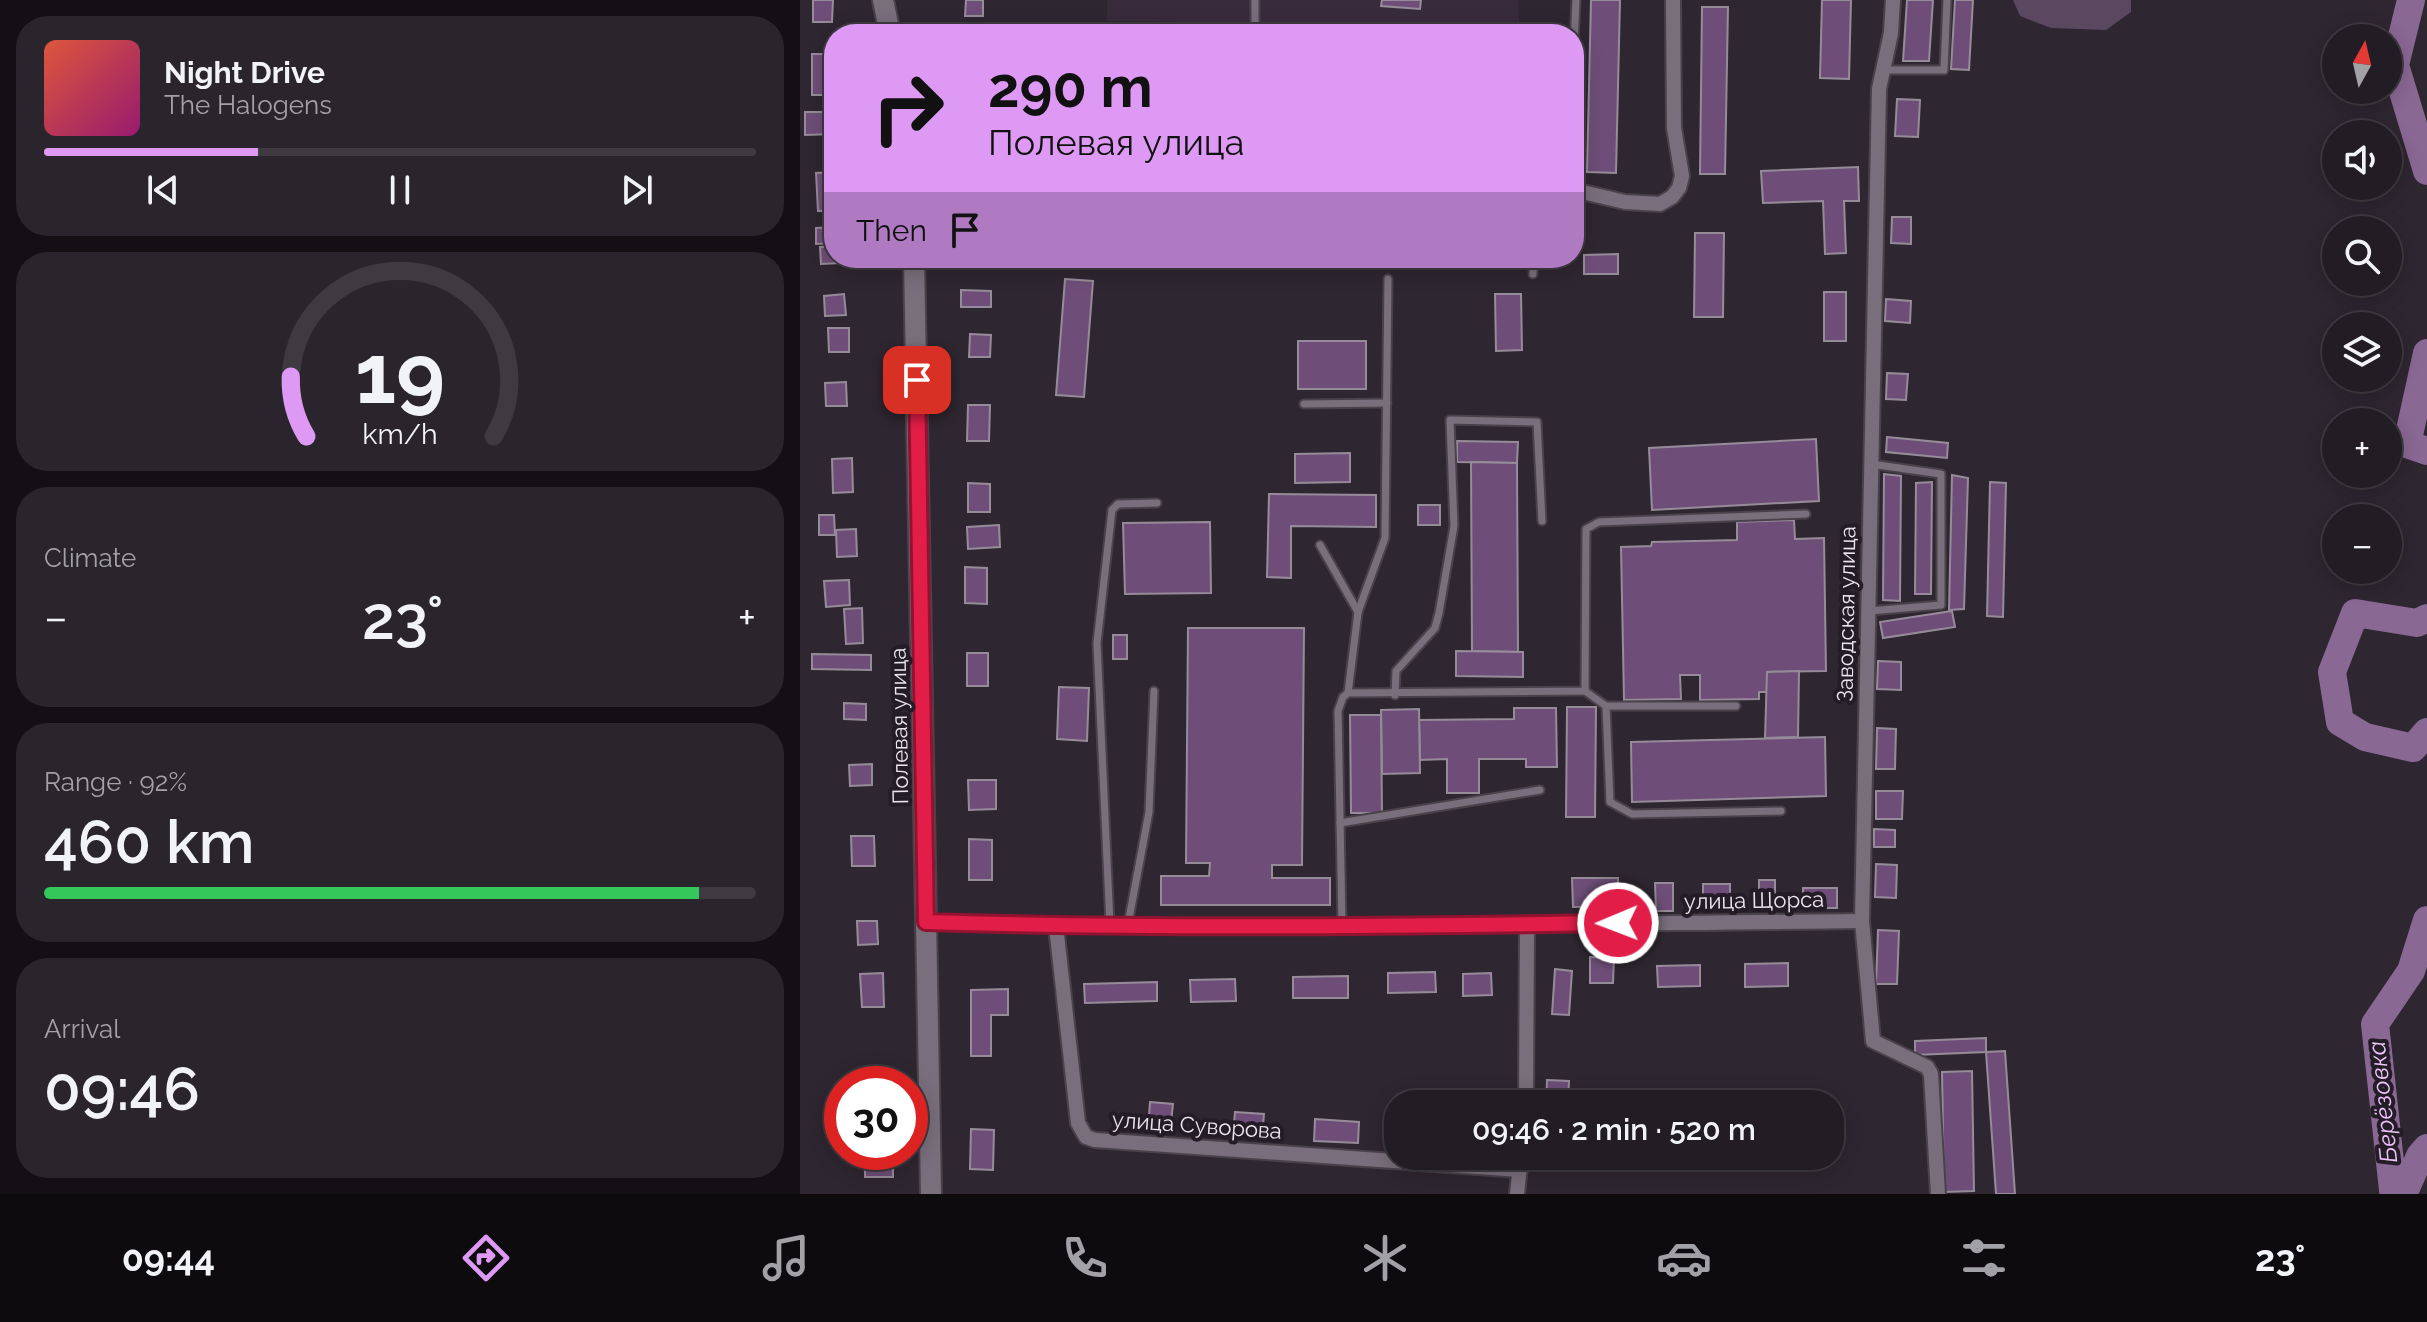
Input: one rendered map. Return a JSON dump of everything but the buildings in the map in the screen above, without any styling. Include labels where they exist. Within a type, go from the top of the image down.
[{"type":"street","points":[[883,0],[888,24]]},
{"type":"street","points":[[1584,192],[1660,204],[1679,188],[1682,176],[1674,128],[1673,0]]},
{"type":"street","name":"Заводская улица","points":[[1893,0],[1885,70],[1879,89],[1862,921],[1873,1041],[1927,1067],[1931,1074],[1938,1194]]},
{"type":"street","name":"Полевая улица","points":[[914,268],[931,1194]]},
{"type":"street","name":"улица Щорса","points":[[926,922],[1056,926],[1342,927],[1862,921]]},
{"type":"street","points":[[1526,1090],[1527,924]]},
{"type":"street","name":"улица Суворова","points":[[1056,926],[1078,1123],[1086,1137],[1095,1140],[1384,1156]]},
{"type":"street","points":[[1517,1194],[1519,1170]]},
{"type":"lane","points":[[1255,0],[1255,24]]},
{"type":"lane","points":[[1575,24],[1576,0]]},
{"type":"lane","points":[[1885,70],[1944,70],[1947,0]]},
{"type":"lane","points":[[1533,268],[1533,274]]},
{"type":"lane","points":[[1348,693],[1358,612],[1385,538],[1388,279]]},
{"type":"lane","points":[[1304,404],[1387,403]]},
{"type":"lane","points":[[1395,695],[1396,671],[1435,628],[1439,613],[1454,526],[1450,420],[1537,422],[1542,521]]},
{"type":"lane","points":[[1868,611],[1941,605],[1941,474],[1871,464]]},
{"type":"lane","points":[[1110,925],[1097,643],[1112,510],[1118,504],[1157,503]]},
{"type":"lane","points":[[1585,691],[1586,529],[1599,522],[1806,514]]},
{"type":"lane","points":[[1320,545],[1358,612]]},
{"type":"lane","points":[[1128,924],[1149,812],[1154,691]]},
{"type":"lane","points":[[1342,927],[1338,711],[1343,697],[1348,693],[1585,691],[1606,706],[1736,706]]},
{"type":"lane","points":[[1606,706],[1610,802],[1632,814],[1781,811]]},
{"type":"lane","points":[[1340,823],[1540,790]]},
{"type":"shaded area","points":[[1107,0],[1518,0],[1519,24],[1259,24],[1107,21]]},
{"type":"shaded area","points":[[2013,0],[2131,0],[2131,12],[2106,30],[2051,28],[2020,16]]},
{"type":"waterway","name":"Берёзовка","points":[[2411,0],[2395,65],[2427,171]]},
{"type":"waterway","name":"Берёзовка","points":[[2427,353],[2407,444],[2427,451]]},
{"type":"waterway","name":"Берёзовка","points":[[2427,618],[2417,623],[2355,613],[2332,672],[2340,722],[2365,737],[2413,748],[2427,732]]},
{"type":"waterway","name":"Берёзовка","points":[[2427,920],[2411,971],[2375,1024],[2393,1190],[2406,1188],[2420,1156],[2427,1148]]},
{"type":"route","points":[[917,380],[926,922],[1056,926],[1342,927],[1618,923]]}]
